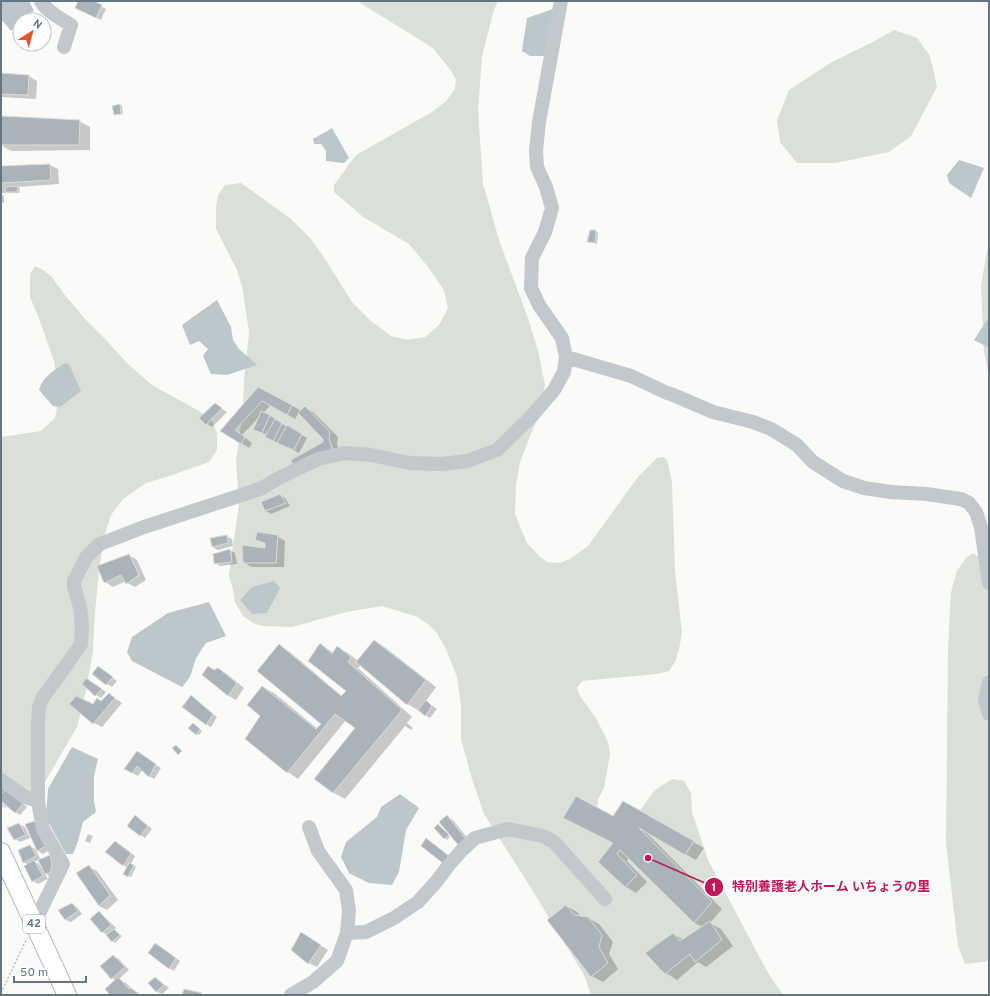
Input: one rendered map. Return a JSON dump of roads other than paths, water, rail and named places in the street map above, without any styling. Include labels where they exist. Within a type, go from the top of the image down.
[{"type":"main road","name":"42","points":[[1,852],[67,995]]},
{"type":"street","points":[[41,1],[42,4],[55,15],[71,25],[64,47]]},
{"type":"street","points":[[34,924],[63,864],[43,829],[38,801],[39,707],[43,696],[81,644],[82,626],[80,606],[74,581],[87,556],[100,544],[144,527],[260,489],[318,459],[345,453],[371,455],[409,463],[442,464],[467,461],[497,450],[531,417],[554,390],[564,372],[566,358],[562,338],[539,305],[531,288],[532,258],[545,232],[552,208],[546,186],[537,167],[536,151],[539,122],[561,1]]},
{"type":"street","points":[[566,358],[631,376],[713,412],[752,422],[771,429],[797,445],[813,462],[843,481],[864,488],[891,492],[926,494],[961,499],[969,503],[976,512],[981,527],[989,583]]},
{"type":"street","points":[[989,682],[985,698],[989,714]]},
{"type":"street","points":[[1,780],[25,797],[38,801]]},
{"type":"street","points":[[292,995],[313,982],[337,961],[347,933],[349,911],[346,890],[318,851],[309,827]]},
{"type":"street","points":[[347,933],[366,932],[394,918],[418,902],[462,850],[475,838],[508,829],[543,836],[554,842],[605,899]]},
{"type":"place","name":"特別養護老人ホーム いちょうの里","points":[[648,858]]}]
